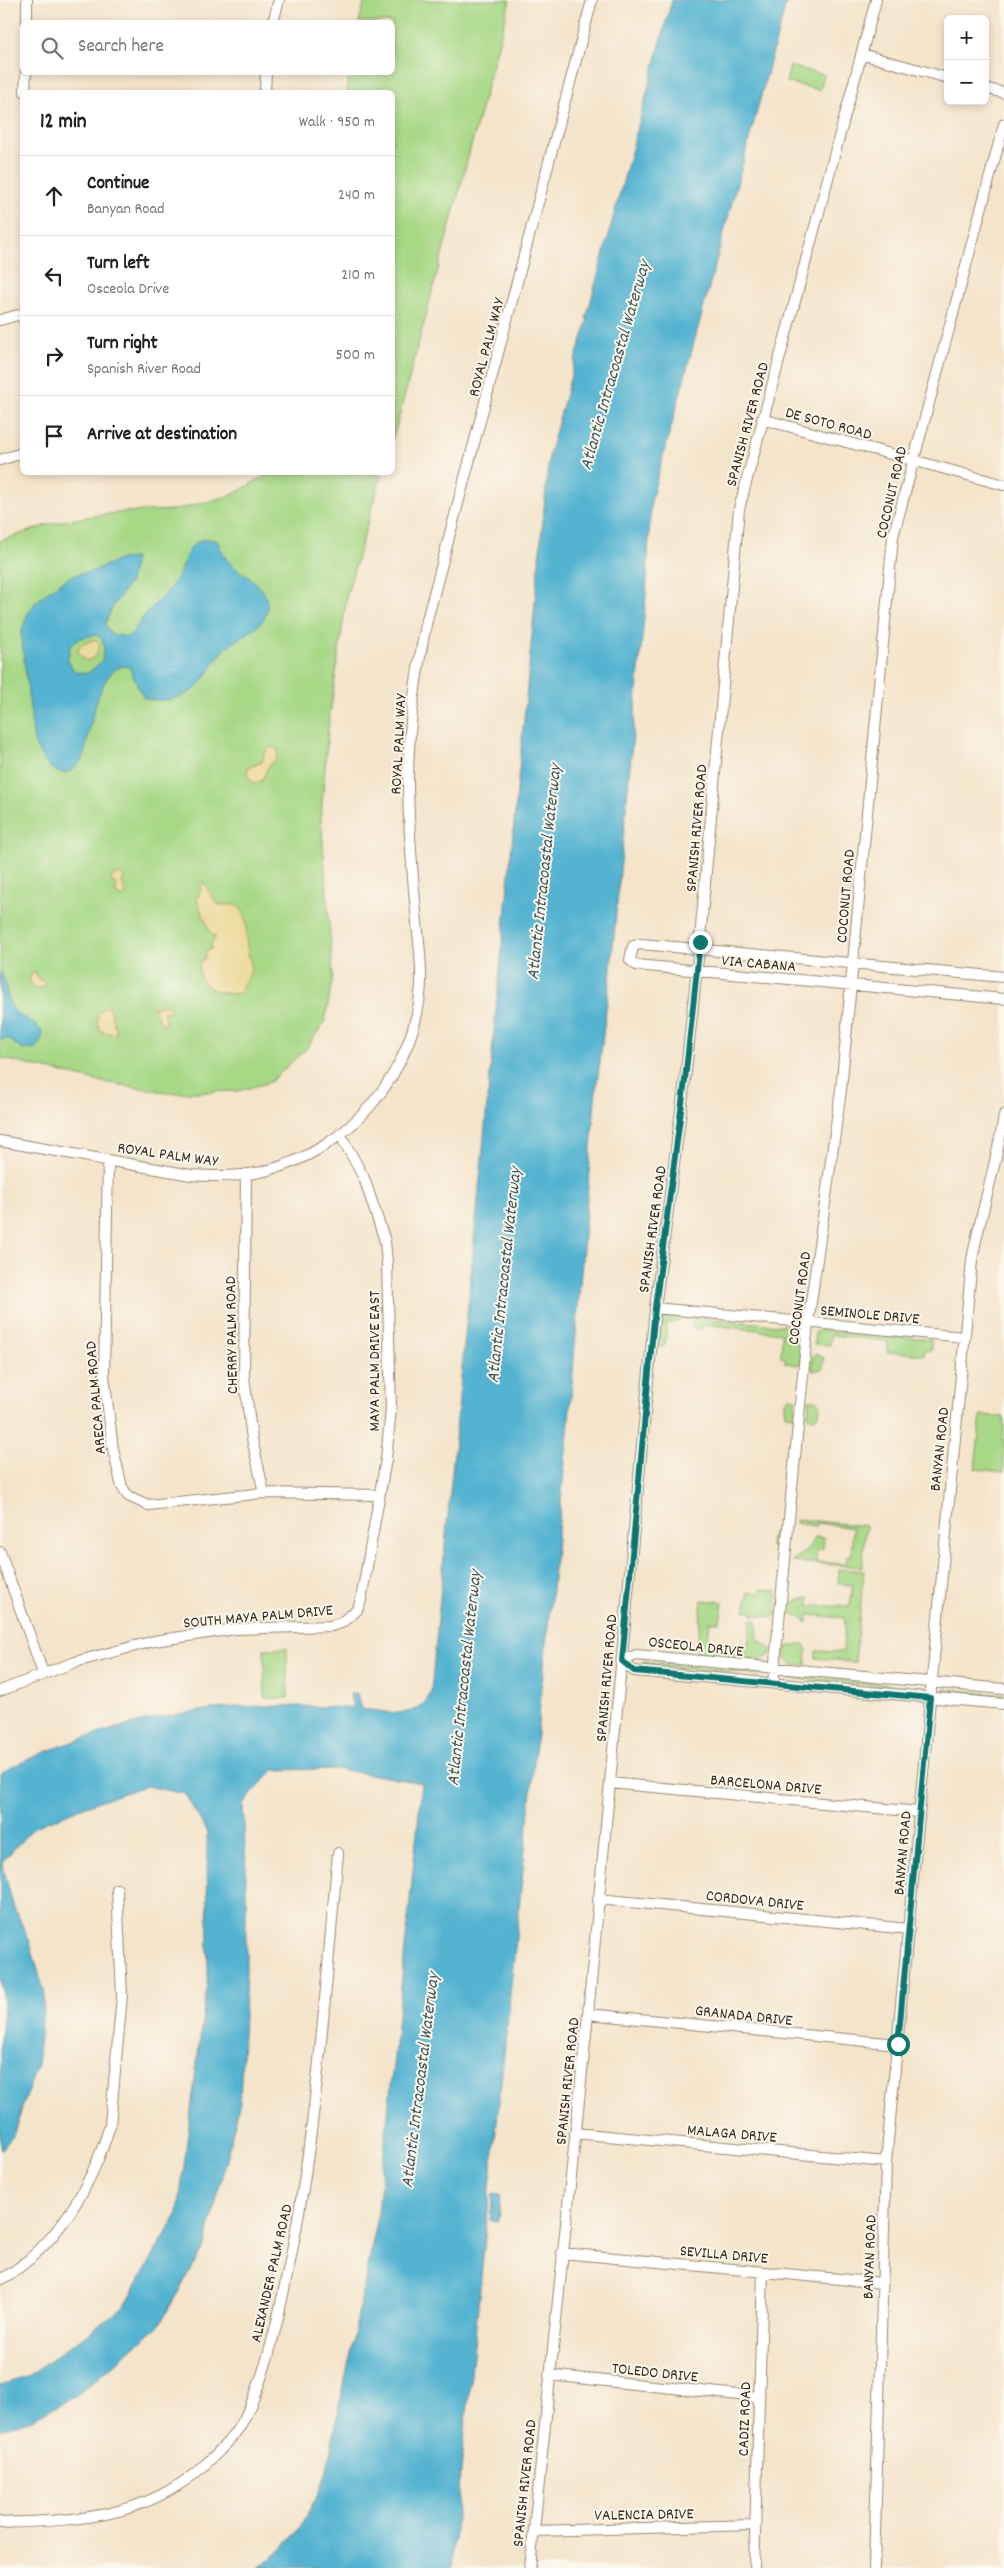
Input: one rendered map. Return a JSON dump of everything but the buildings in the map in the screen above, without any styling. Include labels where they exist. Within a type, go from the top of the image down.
[{"type":"street","points":[[27,0],[27,20]]},
{"type":"street","points":[[274,20],[279,0]]},
{"type":"street","name":"ROYAL PALM WAY","points":[[0,1141],[190,1175],[212,1177],[266,1171],[306,1156],[340,1134],[367,1111],[390,1079],[407,1047],[418,1006],[421,963],[410,835],[408,780],[412,715],[419,659],[427,620],[592,0]]},
{"type":"street","name":"SPANISH RIVER ROAD","points":[[530,2568],[588,2014],[655,1308],[700,949],[739,509],[876,0]]},
{"type":"street","points":[[862,54],[944,77]]},
{"type":"street","points":[[25,90],[26,75]]},
{"type":"street","points":[[265,90],[266,75]]},
{"type":"street","points":[[989,89],[1004,93]]},
{"type":"street","name":"COCONUT ROAD","points":[[773,1683],[808,1323],[842,1090],[893,537],[912,460],[1004,124]]},
{"type":"street","points":[[0,320],[20,315]]},
{"type":"street","name":"DE SOTO ROAD","points":[[762,419],[1004,485]]},
{"type":"street","points":[[0,460],[20,454]]},
{"type":"street","name":"VIA CABANA","points":[[1004,977],[641,944],[633,946],[630,955],[630,960],[636,965],[1004,999]]},
{"type":"street","name":"BANYAN ROAD","points":[[874,2568],[886,2162],[972,1260],[1004,1115]]},
{"type":"street","name":"MAYA PALM DRIVE EAST","points":[[340,1134],[364,1178],[380,1221],[386,1248],[392,1357],[391,1409],[379,1495],[361,1600],[357,1610],[347,1620]]},
{"type":"street","name":"ARECA PALM ROAD","points":[[108,1160],[104,1375],[113,1449],[122,1487],[137,1502],[148,1505],[264,1493],[379,1495]]},
{"type":"street","name":"CHERRY PALM ROAD","points":[[246,1174],[244,1377],[252,1439],[264,1493]]},
{"type":"street","name":"SEMINOLE DRIVE","points":[[655,1308],[964,1337]]},
{"type":"street","points":[[0,1552],[43,1673]]},
{"type":"street","name":"SOUTH MAYA PALM DRIVE","points":[[0,1691],[43,1673],[114,1650],[178,1636],[235,1629],[331,1626],[347,1620]]},
{"type":"street","name":"OSCEOLA DRIVE","points":[[1004,1689],[636,1655],[622,1661],[634,1671],[1004,1704]]},
{"type":"street","name":"BARCELONA DRIVE","points":[[610,1783],[919,1812]]},
{"type":"street","name":"ALEXANDER PALM ROAD","points":[[0,2523],[75,2520],[119,2512],[140,2504],[174,2488],[198,2470],[225,2444],[244,2420],[266,2358],[283,2294],[304,2184],[313,2127],[338,1853]]},
{"type":"street","points":[[0,2280],[22,2267],[36,2255],[66,2218],[88,2181],[105,2142],[110,2125],[122,1996],[118,1889]]},
{"type":"street","name":"CORDOVA DRIVE","points":[[598,1899],[909,1929]]},
{"type":"street","name":"GRANADA DRIVE","points":[[588,2014],[898,2044]]},
{"type":"street","name":"MALAGA DRIVE","points":[[575,2133],[886,2162]]},
{"type":"street","name":"SEVILLA DRIVE","points":[[562,2253],[882,2283]]},
{"type":"street","name":"CADIZ ROAD","points":[[754,2568],[762,2272]]},
{"type":"street","name":"TOLEDO DRIVE","points":[[549,2374],[758,2398]]},
{"type":"street","name":"VALENCIA DRIVE","points":[[534,2531],[755,2525]]},
{"type":"green space","points":[[365,0],[510,0],[395,431],[395,90],[347,90],[349,75],[395,75],[395,20],[360,20]]},
{"type":"green space","points":[[790,66],[824,75],[820,90],[786,82]]},
{"type":"green space","points":[[267,475],[381,475],[347,594],[328,729],[321,817],[333,976],[325,1021],[306,1049],[270,1082],[238,1091],[171,1093],[97,1081],[0,1058],[0,541],[50,524],[125,512],[175,510],[232,495]]},
{"type":"green space","points":[[667,1316],[678,1316],[680,1321],[667,1324],[665,1345],[661,1348],[657,1343],[659,1322]]},
{"type":"green space","points":[[693,1317],[797,1327],[803,1336],[801,1363],[798,1365],[785,1363],[785,1358],[781,1357],[782,1333],[703,1324],[702,1329],[693,1329]]},
{"type":"green space","points":[[818,1330],[931,1339],[931,1351],[924,1350],[924,1355],[887,1352],[887,1341],[831,1335],[830,1345],[814,1344],[815,1333]]},
{"type":"green space","points":[[817,1353],[824,1358],[823,1369],[812,1371],[812,1356]]},
{"type":"green space","points":[[789,1397],[796,1398],[794,1417],[785,1414],[785,1401]]},
{"type":"green space","points":[[809,1400],[817,1400],[820,1404],[819,1414],[815,1418],[808,1417]]},
{"type":"green space","points":[[981,1415],[1004,1417],[1004,1472],[975,1469]]},
{"type":"green space","points":[[796,1519],[866,1526],[862,1567],[792,1562],[807,1550],[815,1537],[824,1538],[823,1549],[817,1550],[816,1562],[846,1564],[847,1556],[851,1556],[853,1528],[816,1523],[815,1526],[796,1523]]},
{"type":"green space","points":[[784,1532],[781,1551],[770,1547],[773,1533]]},
{"type":"green space","points":[[839,1569],[864,1571],[855,1662],[816,1658],[816,1651],[843,1652],[845,1618],[808,1615],[807,1623],[802,1618],[788,1614],[788,1604],[810,1597],[809,1606],[850,1606],[853,1585],[838,1584]]},
{"type":"green space","points":[[761,1589],[777,1590],[776,1615],[773,1617],[752,1615],[752,1611],[745,1611],[748,1592],[760,1593]]},
{"type":"green space","points":[[702,1600],[723,1602],[720,1622],[710,1622],[708,1640],[748,1645],[751,1620],[757,1620],[758,1640],[771,1649],[770,1655],[760,1661],[696,1656]]},
{"type":"green space","points":[[804,1644],[807,1650],[806,1665],[792,1664],[784,1657],[783,1648]]},
{"type":"green space","points":[[287,1648],[288,1698],[265,1698],[264,1649]]},
{"type":"green space","points":[[643,1661],[762,1672],[763,1675],[643,1665]]},
{"type":"green space","points":[[793,1675],[916,1687],[917,1689],[791,1679],[790,1677]]},
{"type":"green space","points":[[944,1689],[1004,1695],[1004,1699],[944,1694]]},
{"type":"sand","points":[[96,640],[100,644],[95,657],[86,661],[78,652],[78,648],[89,641]]},
{"type":"sand","points":[[272,747],[278,749],[277,758],[268,767],[262,781],[253,784],[247,774],[248,768],[262,762],[265,751]]},
{"type":"sand","points":[[119,874],[124,877],[122,882],[126,893],[123,898],[115,893],[117,885],[111,881],[111,877]]},
{"type":"sand","points":[[203,881],[217,904],[237,906],[245,916],[251,969],[240,993],[233,994],[217,991],[210,988],[201,978],[200,962],[205,958],[206,952],[211,949],[212,941],[216,938],[210,932],[197,901]]},
{"type":"sand","points":[[32,972],[36,973],[38,979],[45,982],[45,987],[36,988],[29,981]]},
{"type":"sand","points":[[164,1004],[172,1009],[171,1011],[164,1012],[166,1023],[163,1026],[153,1008]]},
{"type":"sand","points":[[105,1007],[109,1007],[116,1030],[115,1035],[101,1031],[97,1023],[98,1013]]},
{"type":"water","name":"Atlantic Intracoastal Waterway","points":[[672,0],[787,0],[651,501],[646,596],[610,978],[595,1100],[568,1433],[451,2568],[258,2568],[281,2549],[300,2527],[314,2502],[326,2474],[377,2221],[422,1783],[337,1769],[273,1770],[243,1804],[246,1866],[246,1972],[240,2102],[205,2246],[158,2327],[77,2395],[32,2419],[0,2430],[0,2385],[27,2377],[123,2308],[178,2213],[208,1975],[207,1832],[185,1794],[146,1786],[99,1801],[34,1827],[2,1862],[13,1905],[29,1940],[45,1994],[37,2064],[13,2136],[0,2151],[0,2036],[4,2013],[0,1976],[0,1773],[24,1761],[76,1741],[159,1718],[213,1709],[248,1706],[353,1708],[350,1694],[357,1693],[361,1709],[401,1712],[418,1708],[431,1692],[549,456],[588,320],[586,319]]},
{"type":"water","points":[[206,539],[216,540],[230,563],[257,584],[265,594],[267,601],[267,610],[264,618],[253,630],[230,644],[197,687],[186,695],[164,700],[143,697],[129,667],[118,668],[110,675],[103,686],[97,701],[81,761],[74,769],[65,773],[54,770],[44,760],[34,742],[21,634],[27,615],[35,603],[47,592],[71,576],[92,571],[121,559],[135,558],[130,582],[113,606],[105,624],[111,634],[127,637],[172,586],[186,556],[199,541]],"holes":[[[95,635],[101,637],[104,645],[102,661],[88,673],[75,672],[68,661],[70,646],[80,638]]]},
{"type":"water","points":[[0,971],[5,980],[8,1000],[13,1009],[42,1031],[42,1038],[37,1048],[22,1050],[9,1039],[0,1039]]},
{"type":"water","points":[[493,2194],[501,2195],[498,2221],[490,2220]]},
{"type":"route","points":[[700,942],[685,1080],[655,1308],[622,1661],[634,1671],[930,1698],[898,2044]]}]
